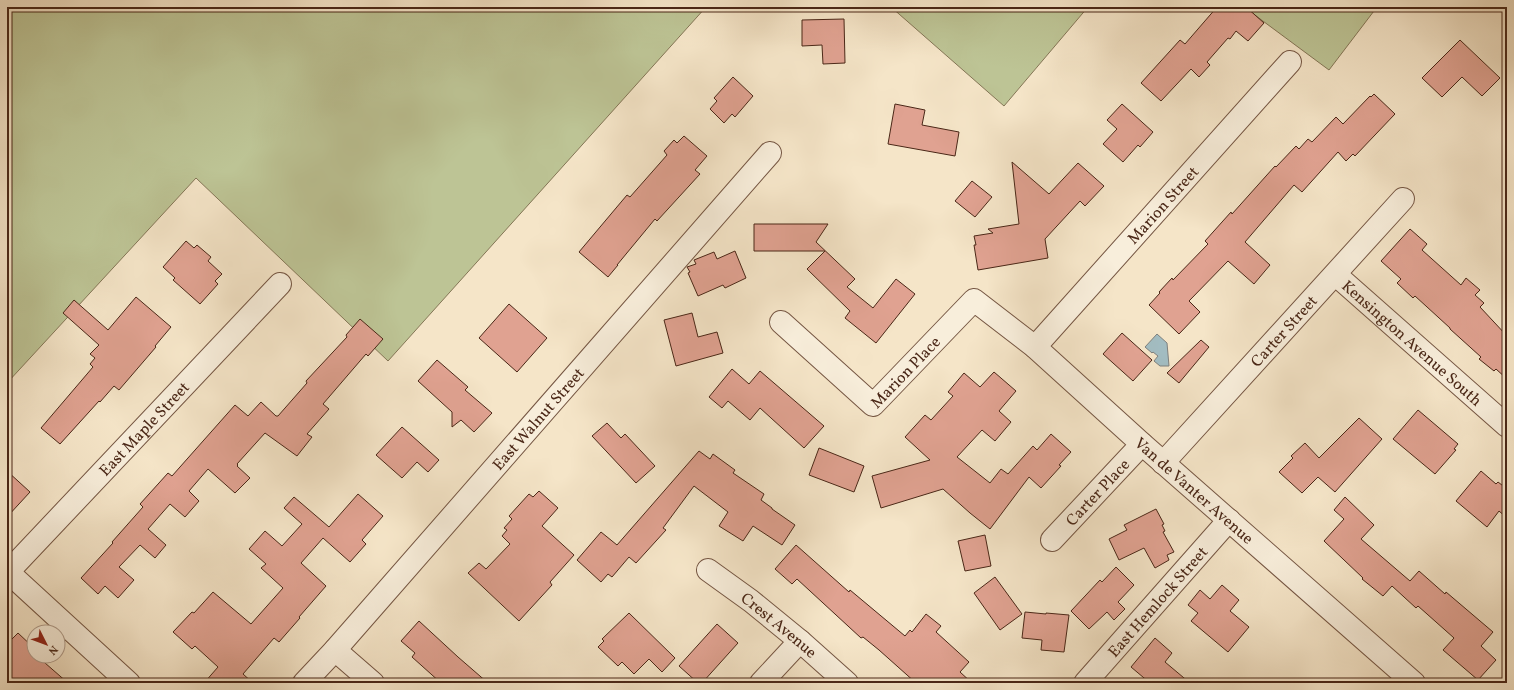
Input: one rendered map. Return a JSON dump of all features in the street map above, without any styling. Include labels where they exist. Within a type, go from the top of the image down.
[{"type":"street","name":"Marion Street","points":[[1035,347],[1290,62]]},
{"type":"street","name":"East Walnut Street","points":[[304,683],[335,650],[770,153]]},
{"type":"street","name":"Carter Street","points":[[1163,463],[1403,199]]},
{"type":"street","name":"Kensington Avenue South","points":[[1336,274],[1507,426]]},
{"type":"street","name":"East Maple Street","points":[[8,573],[280,284]]},
{"type":"street","name":"Van de Vanter Avenue","points":[[974,300],[1035,347],[1163,463],[1414,683]]},
{"type":"street","name":"Marion Place","points":[[781,322],[873,405],[974,300]]},
{"type":"street","name":"Carter Place","points":[[1052,540],[1142,444]]},
{"type":"street","name":"East Hemlock Street","points":[[1085,683],[1229,520]]},
{"type":"street","name":"Crest Avenue","points":[[708,570],[751,601],[800,641],[847,683]]},
{"type":"street","points":[[8,573],[120,680]]},
{"type":"street","points":[[761,683],[800,641]]},
{"type":"street","points":[[335,650],[373,683]]},
{"type":"green space","points":[[7,7],[706,7],[388,361],[196,178],[7,383]]},
{"type":"green space","points":[[891,7],[1088,7],[1004,106]]},
{"type":"green space","points":[[1244,7],[1377,7],[1329,70]]},
{"type":"water","points":[[1157,334],[1167,343],[1169,366],[1160,366],[1154,361],[1158,356],[1145,347]]},
{"type":"building","points":[[1217,7],[1246,7],[1264,23],[1248,41],[1236,31],[1207,62],[1210,65],[1199,77],[1191,69],[1161,101],[1141,83],[1180,40],[1185,44]]},
{"type":"building","points":[[844,19],[845,63],[823,64],[822,45],[802,46],[802,20]]},
{"type":"building","points":[[1460,40],[1500,78],[1482,96],[1462,77],[1442,97],[1422,78]]},
{"type":"building","points":[[733,77],[753,96],[735,117],[732,114],[724,123],[710,109],[717,101],[714,98]]},
{"type":"building","points":[[1374,94],[1395,114],[1355,156],[1353,154],[1346,161],[1338,152],[1302,192],[1294,185],[1245,242],[1270,265],[1254,284],[1228,261],[1189,301],[1200,312],[1179,334],[1149,305],[1160,293],[1159,292],[1172,278],[1173,280],[1208,244],[1205,241],[1231,212],[1232,214],[1275,166],[1276,167],[1296,146],[1299,149],[1308,139],[1312,142],[1336,117],[1343,124],[1370,96],[1371,97]]},
{"type":"building","points":[[895,104],[925,110],[922,125],[959,132],[955,156],[888,144]]},
{"type":"building","points":[[1122,104],[1153,132],[1140,147],[1138,145],[1123,162],[1103,144],[1117,129],[1107,120]]},
{"type":"building","points":[[684,136],[707,156],[695,170],[700,174],[657,221],[655,219],[608,277],[579,252],[627,195],[630,197],[667,155],[664,151],[674,140],[677,143]]},
{"type":"building","points":[[1012,162],[1049,194],[1078,163],[1104,186],[1085,206],[1080,201],[1045,239],[1048,258],[978,270],[974,236],[993,233],[988,229],[1019,224]]},
{"type":"building","points":[[972,181],[992,197],[975,217],[955,201]]},
{"type":"building","points":[[754,224],[828,224],[816,242],[855,279],[847,287],[873,308],[896,279],[915,294],[876,343],[845,318],[850,311],[807,269],[825,251],[754,251]]},
{"type":"building","points":[[1410,229],[1427,244],[1422,250],[1461,285],[1466,278],[1480,290],[1475,295],[1484,303],[1480,307],[1507,336],[1507,379],[1496,369],[1494,371],[1479,359],[1481,357],[1450,328],[1415,296],[1413,298],[1397,283],[1401,279],[1381,261]]},
{"type":"building","points":[[186,241],[194,248],[197,245],[211,257],[208,261],[222,274],[215,281],[218,284],[200,304],[173,280],[175,278],[163,267]]},
{"type":"building","points":[[735,251],[746,278],[725,288],[723,285],[698,296],[687,267],[696,264],[694,260],[714,252],[717,259]]},
{"type":"building","points":[[136,297],[171,327],[119,390],[114,386],[60,444],[41,428],[93,367],[90,364],[95,358],[90,354],[99,345],[63,313],[74,300],[108,330]]},
{"type":"building","points":[[509,304],[547,338],[517,372],[479,338]]},
{"type":"building","points":[[692,313],[698,337],[717,332],[723,353],[676,366],[664,320]]},
{"type":"building","points":[[360,319],[383,339],[368,356],[366,354],[323,404],[329,409],[307,434],[312,437],[297,456],[265,433],[237,464],[237,466],[250,478],[235,493],[208,469],[189,491],[199,501],[185,517],[170,504],[148,529],[166,545],[155,558],[140,545],[119,567],[134,580],[118,598],[105,586],[98,594],[81,578],[143,507],[140,504],[168,473],[172,476],[235,405],[248,416],[261,402],[276,416],[278,416],[307,383],[306,381],[347,337],[346,335]]},
{"type":"building","points":[[1122,333],[1152,360],[1133,381],[1103,354]]},
{"type":"building","points":[[1201,340],[1209,347],[1179,383],[1167,373]]},
{"type":"building","points":[[437,360],[468,387],[465,390],[492,413],[474,432],[461,420],[452,427],[452,412],[418,381]]},
{"type":"building","points":[[732,369],[749,384],[760,371],[824,426],[804,448],[760,408],[750,420],[728,401],[722,408],[709,397]]},
{"type":"building","points":[[994,372],[1016,391],[999,411],[1011,422],[995,441],[982,430],[957,457],[990,483],[1001,469],[1008,474],[1033,446],[1037,450],[1051,434],[1071,452],[1059,465],[1061,466],[1041,488],[1029,477],[990,529],[943,489],[881,508],[872,476],[930,460],[905,437],[925,415],[931,420],[953,396],[948,392],[964,373],[980,387]]},
{"type":"building","points":[[1418,410],[1458,444],[1454,449],[1456,450],[1435,474],[1393,439]]},
{"type":"building","points":[[1359,418],[1382,439],[1335,492],[1318,477],[1302,493],[1279,472],[1293,458],[1291,456],[1305,443],[1319,458]]},
{"type":"building","points":[[607,423],[621,438],[625,434],[655,466],[636,483],[592,436]]},
{"type":"building","points":[[402,427],[439,460],[428,472],[417,462],[402,478],[376,455]]},
{"type":"building","points":[[819,448],[864,466],[854,492],[809,475]]},
{"type":"building","points":[[699,451],[710,459],[713,454],[735,470],[733,473],[764,494],[761,500],[795,525],[782,545],[753,526],[743,541],[719,526],[728,512],[694,486],[663,528],[666,530],[636,563],[629,557],[612,577],[608,574],[601,582],[577,560],[601,532],[617,545]]},
{"type":"building","points":[[7,471],[30,492],[7,517]]},
{"type":"building","points":[[1481,471],[1496,484],[1498,482],[1507,489],[1507,518],[1499,511],[1487,527],[1456,501]]},
{"type":"building","points":[[539,491],[558,508],[542,526],[574,555],[550,582],[552,585],[519,621],[468,573],[479,563],[486,569],[510,544],[502,536],[507,530],[504,528],[512,519],[509,516],[529,494],[533,497]]},
{"type":"building","points":[[358,494],[383,516],[362,540],[366,544],[350,562],[323,538],[301,563],[326,586],[279,642],[274,638],[243,674],[253,683],[204,683],[218,667],[195,646],[192,649],[173,632],[192,612],[194,613],[213,592],[251,624],[283,588],[261,568],[266,564],[249,549],[265,531],[282,546],[302,524],[284,508],[294,497],[329,527]]},
{"type":"building","points":[[1345,497],[1374,525],[1361,539],[1410,581],[1419,571],[1445,594],[1446,592],[1493,632],[1481,646],[1496,660],[1478,680],[1443,650],[1454,638],[1418,606],[1416,608],[1392,586],[1383,596],[1362,579],[1363,578],[1324,541],[1344,519],[1334,510]]},
{"type":"building","points":[[1156,509],[1164,524],[1162,525],[1165,531],[1163,532],[1174,552],[1167,555],[1169,560],[1155,568],[1144,548],[1119,560],[1109,539],[1127,530],[1124,525]]},
{"type":"building","points":[[985,535],[991,566],[965,571],[958,541]]},
{"type":"building","points":[[796,545],[849,592],[850,590],[905,636],[910,630],[912,632],[926,614],[941,626],[936,632],[969,662],[960,672],[972,683],[916,683],[879,650],[863,637],[861,638],[797,579],[792,584],[775,569]]},
{"type":"building","points":[[1116,567],[1134,585],[1118,602],[1125,609],[1114,620],[1107,612],[1089,629],[1071,611],[1100,580],[1102,582]]},
{"type":"building","points":[[995,577],[1022,614],[1000,630],[974,593]]},
{"type":"building","points":[[1222,585],[1239,600],[1230,611],[1249,627],[1228,652],[1191,621],[1198,613],[1188,605],[1200,590],[1210,599]]},
{"type":"building","points":[[1025,612],[1069,615],[1064,652],[1041,650],[1042,640],[1022,638]]},
{"type":"building","points":[[629,613],[675,658],[662,672],[649,659],[634,674],[622,662],[618,666],[598,647],[604,641],[602,639]]},
{"type":"building","points":[[419,621],[488,683],[441,683],[412,657],[415,653],[401,641]]},
{"type":"building","points":[[717,624],[738,643],[702,683],[698,683],[679,666]]},
{"type":"building","points":[[18,633],[26,640],[26,664],[46,664],[68,683],[7,683],[7,644]]},
{"type":"building","points":[[1155,638],[1172,653],[1165,662],[1190,683],[1150,683],[1131,667]]}]
